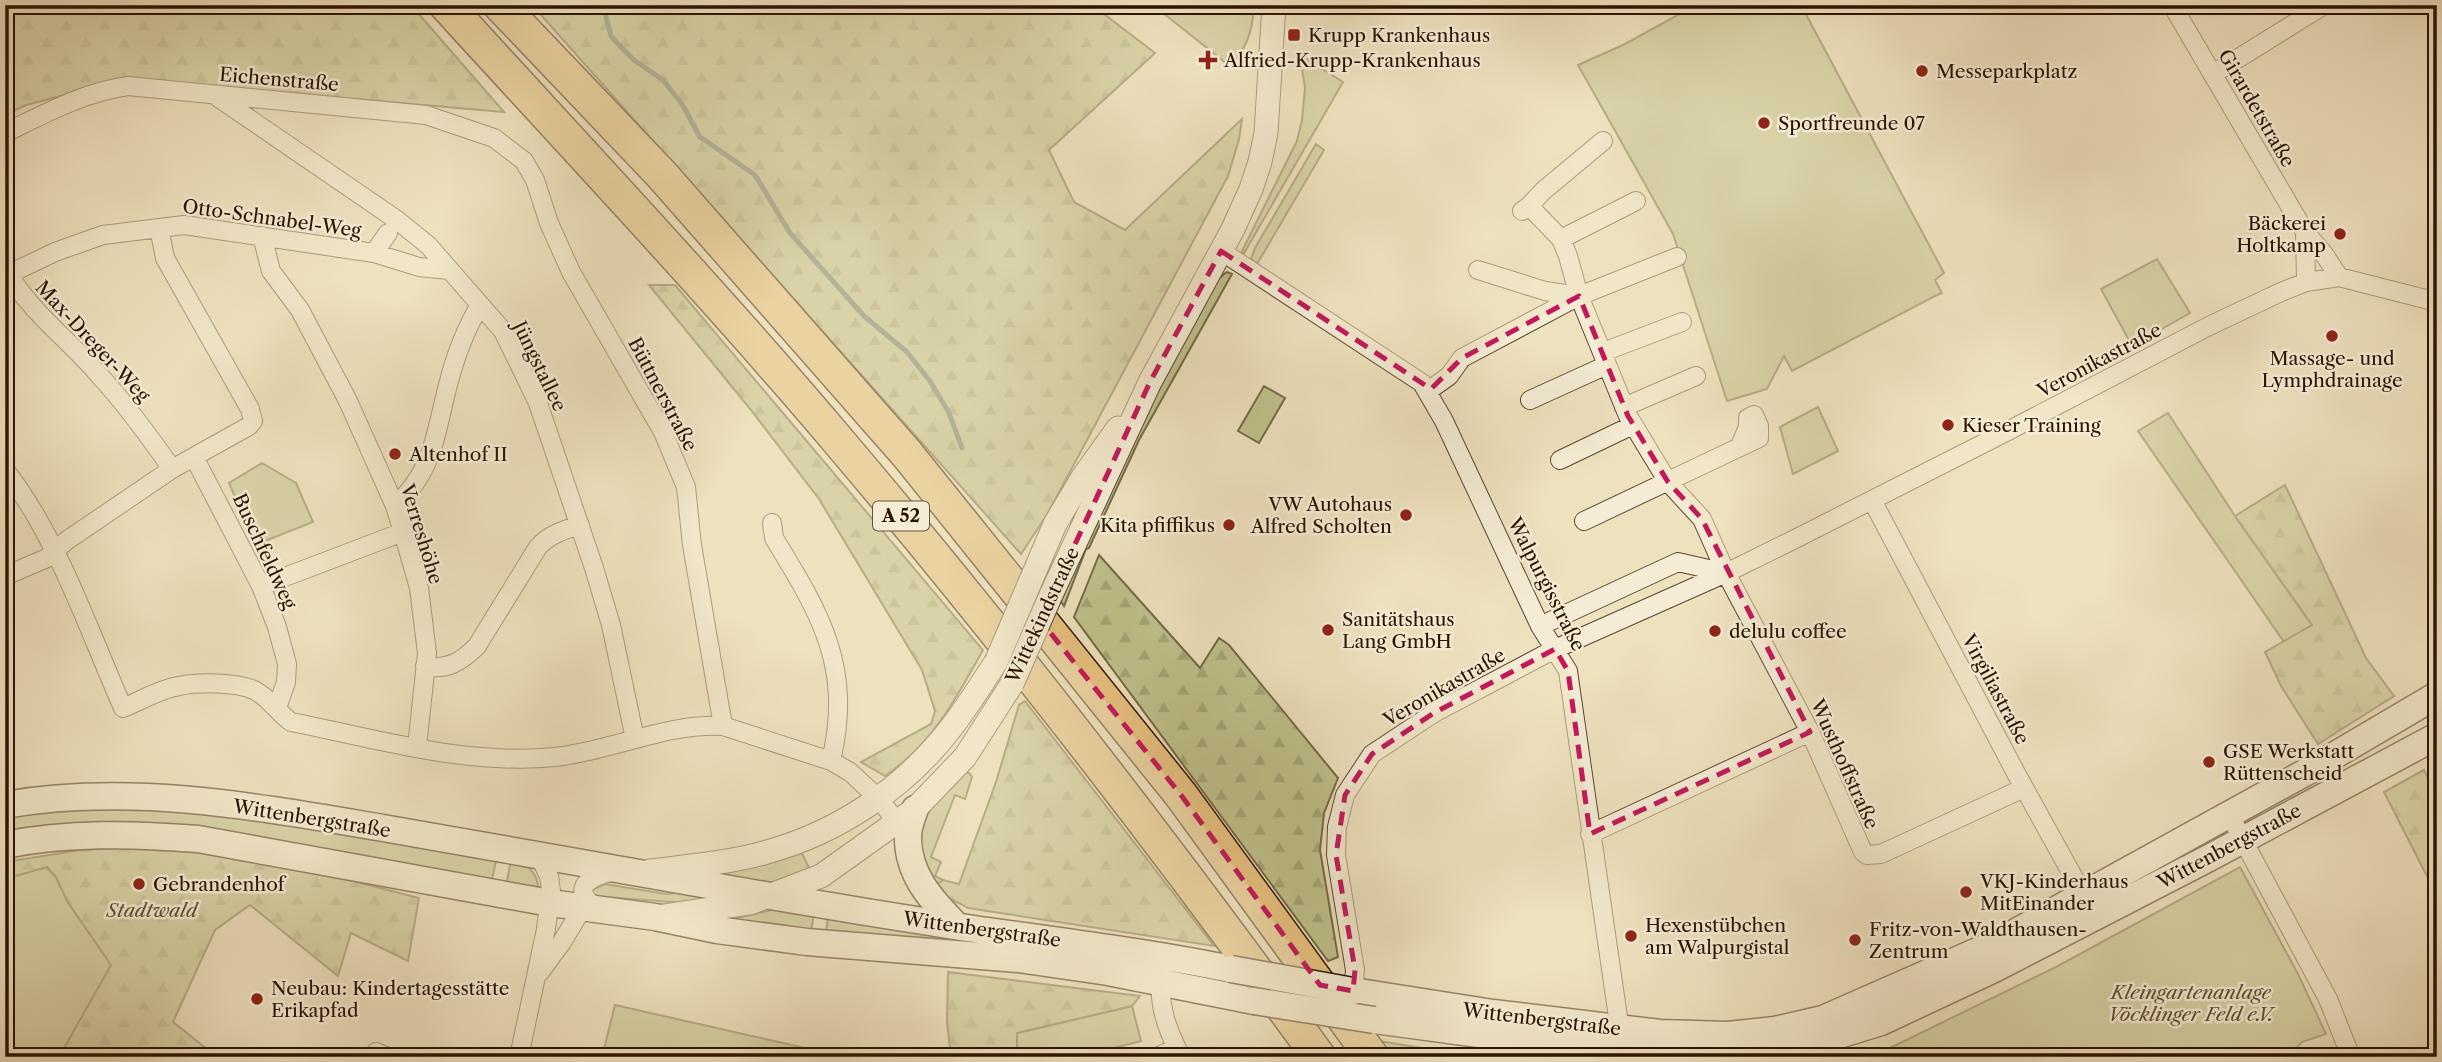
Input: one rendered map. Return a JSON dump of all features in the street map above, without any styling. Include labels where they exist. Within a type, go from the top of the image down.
[{"type":"highway","name":"A 52","points":[[446,5],[637,211],[801,397],[905,521],[1050,698],[1154,832],[1319,1057]]},
{"type":"highway","name":"A 52","points":[[500,5],[662,175],[907,454],[1181,795],[1373,1057]]},
{"type":"main road","name":"Wittenbergstraße","points":[[5,805],[82,796],[145,797],[197,800],[324,818],[771,896],[1165,956],[1353,991],[1493,1013],[1621,1046],[1660,1033],[1727,1035],[1775,1030],[1823,1019],[1996,943],[2346,749],[2435,694]]},
{"type":"main road","name":"Wittenbergstraße","points":[[5,845],[79,836],[139,835],[198,839],[550,903],[655,917],[717,930],[807,942],[1018,959],[1374,1020],[1705,1057],[1810,1044],[1881,1022],[2061,936],[2432,741]]},
{"type":"main road","points":[[906,815],[910,858],[917,876],[930,900],[957,926]]},
{"type":"street","name":"Wittekindstraße","points":[[655,917],[724,908],[771,896],[821,876],[906,815],[965,757],[1012,684],[1150,382],[1243,209],[1262,154],[1269,104],[1274,5]]},
{"type":"street","name":"Girardetstraße","points":[[2172,5],[2305,232],[2339,276]]},
{"type":"street","points":[[2213,74],[2324,5]]},
{"type":"street","name":"Eichenstraße","points":[[5,133],[68,103],[116,88],[138,87],[426,115],[494,138],[524,161],[536,180]]},
{"type":"street","name":"Jüngstallee","points":[[213,94],[428,244],[503,331],[538,403],[580,525],[611,625],[635,739]]},
{"type":"street","points":[[1603,141],[1525,209],[1561,239],[1636,201]]},
{"type":"street","name":"Büttnerstraße","points":[[536,180],[549,223],[571,272],[663,432],[686,487],[692,545],[723,726]]},
{"type":"street","name":"Otto-Schnabel-Weg","points":[[7,275],[103,235],[184,225],[374,253],[419,267],[449,270]]},
{"type":"street","points":[[5,576],[47,558],[172,469],[249,426],[253,421],[253,415],[165,258],[159,228]]},
{"type":"street","name":"Girardetstraße","points":[[2305,232],[2306,282]]},
{"type":"street","name":"Otto-Schnabel-Weg","points":[[374,253],[388,233]]},
{"type":"street","name":"Verreshöhe","points":[[262,236],[271,271],[300,310],[348,401],[395,506],[403,531],[419,588],[427,653],[417,747]]},
{"type":"street","name":"Wusthoffstraße","points":[[1561,239],[1569,256],[1579,296],[1624,407],[1668,482],[1702,519],[1726,573],[1810,732],[1857,842],[1867,855],[1881,854],[2024,788]]},
{"type":"street","name":"Walpurgisstraße","points":[[1221,251],[1422,383],[1428,391],[1540,626],[1568,671],[1621,1046]]},
{"type":"street","points":[[1428,391],[1449,376],[1462,358],[1579,296],[1676,257]]},
{"type":"street","points":[[1478,270],[1545,291],[1579,296]]},
{"type":"street","name":"Max-Dreger-Weg","points":[[7,275],[19,292],[132,412],[172,469]]},
{"type":"street","points":[[2339,276],[2437,302]]},
{"type":"street","name":"Veronikastraße","points":[[1353,991],[1355,970],[1336,855],[1337,827],[1345,795],[1372,754],[1395,737],[1434,713],[1555,649],[1726,573],[2116,376],[2209,326],[2306,282],[2339,276]]},
{"type":"street","points":[[395,506],[419,478],[430,454],[457,353],[480,305]]},
{"type":"street","points":[[1530,400],[1605,358],[1682,322]]},
{"type":"street","points":[[1624,407],[1696,376]]},
{"type":"street","name":"Wittekindstraße","points":[[626,871],[711,863],[766,852],[804,839],[844,822],[917,767],[947,734],[996,662],[1055,523],[1083,477],[1150,382]]},
{"type":"street","points":[[1560,460],[1633,425]]},
{"type":"street","points":[[1584,521],[1740,446]]},
{"type":"street","name":"Buschfeldweg","points":[[194,457],[261,586],[277,627],[287,664],[286,682],[277,708]]},
{"type":"street","points":[[5,470],[16,483],[55,551],[123,708],[177,686],[220,684],[253,689],[268,699],[291,722],[479,758],[529,759],[584,753],[635,739],[708,725],[723,726],[831,761],[850,772],[878,798],[906,815]]},
{"type":"street","name":"Virgiliastraße","points":[[1872,500],[2084,896]]},
{"type":"street","points":[[772,523],[774,538],[819,618],[834,657],[839,720],[831,761]]},
{"type":"street","points":[[425,666],[438,668],[454,664],[466,657],[477,646],[538,547],[545,539],[558,532],[580,525]]},
{"type":"street","points":[[261,586],[403,531]]},
{"type":"street","points":[[1540,626],[1678,562],[1726,573]]},
{"type":"street","points":[[1591,834],[1810,732]]},
{"type":"street","points":[[2229,814],[2328,999],[2351,1057]]},
{"type":"street","points":[[520,1057],[550,903],[551,884],[539,856]]},
{"type":"street","points":[[536,977],[591,908],[583,895],[586,883],[591,879],[626,871]]},
{"type":"street","points":[[1157,1057],[1179,1052],[1164,1018],[1161,983],[1165,956]]},
{"type":"highlighted area","points":[[1221,251],[1431,389],[1462,358],[1579,296],[1628,416],[1668,482],[1702,519],[1810,732],[1590,834],[1568,671],[1555,649],[1434,713],[1372,754],[1345,795],[1336,855],[1355,970],[1353,991],[1320,985],[1181,795],[1040,620],[1150,382]]},
{"type":"green space","points":[[5,5],[411,5],[504,112],[126,79],[26,105],[5,115]]},
{"type":"green space","points":[[532,5],[1092,5],[1155,53],[1049,150],[1074,202],[1125,230],[1242,119],[1228,176],[1048,513],[1021,554]]},
{"type":"green space","points":[[1153,5],[1254,5],[1248,38],[1231,67]]},
{"type":"green space","points":[[1696,5],[1801,5],[1944,273],[1935,280],[1942,293],[1792,371],[1784,356],[1767,389],[1727,401],[1673,234],[1578,65],[1625,44]]},
{"type":"green space","points":[[1300,55],[1343,82],[1243,255],[1242,251],[1297,141],[1305,88]]},
{"type":"green space","points":[[1316,144],[1324,150],[1257,264],[1251,259],[1255,248]]},
{"type":"green space","points":[[2157,259],[2190,313],[2132,346],[2101,289]]},
{"type":"green space","points":[[1227,272],[1232,274],[1139,440],[1089,548],[1086,549],[1064,606],[1058,597],[1125,450],[1218,279]]},
{"type":"green space","points":[[649,285],[675,285],[983,650],[953,703],[930,735],[885,776],[861,762],[931,724],[935,711],[922,670],[819,499],[751,410]]},
{"type":"green space","points":[[1264,386],[1285,398],[1259,443],[1238,431]]},
{"type":"green space","points":[[1818,407],[1838,451],[1793,474],[1780,427]]},
{"type":"green space","points":[[2168,413],[2235,516],[2312,625],[2284,642],[2138,431]]},
{"type":"green space","points":[[262,463],[296,483],[313,522],[255,545],[229,483]]},
{"type":"green space","points":[[2285,485],[2366,658],[2394,696],[2318,744],[2281,686],[2265,652],[2312,625],[2235,516]]},
{"type":"green space","points":[[1099,555],[1200,668],[1219,638],[1229,645],[1338,778],[1324,813],[1320,850],[1338,957],[1328,961],[1074,617]]},
{"type":"green space","points":[[1025,701],[1214,946],[968,908],[953,900],[939,897],[935,886],[943,880],[959,884],[996,782],[1019,705]]},
{"type":"green space","points":[[2424,770],[2437,796],[2437,896],[2384,792]]},
{"type":"green space","points":[[961,772],[969,773],[972,777],[965,799],[955,795],[931,857],[941,862],[935,876],[943,880],[935,886],[918,843],[925,817]]},
{"type":"green space","points":[[164,805],[497,856],[491,884],[5,837],[5,817],[46,810]]},
{"type":"green space","name":"Stadtwald","points":[[111,845],[233,850],[419,898],[408,961],[351,933],[338,976],[250,905],[215,930],[173,1022],[217,1057],[59,1057],[111,965],[47,867],[5,879],[5,862]]},
{"type":"green space","points":[[800,849],[811,872],[780,885],[720,878],[716,872]]},
{"type":"green space","points":[[511,859],[530,869],[536,877],[538,888],[506,887]]},
{"type":"green space","points":[[46,867],[56,877],[67,901],[112,965],[59,1057],[5,1057],[5,879]]},
{"type":"green space","name":"Kleingartenanlage Vöcklinger Feld e.V.","points":[[2240,867],[2298,974],[2326,1034],[2302,1042],[2287,1057],[1860,1057],[1890,1048],[2056,967]]},
{"type":"green space","points":[[605,884],[666,894],[682,892],[724,897],[684,903],[593,896],[592,890]]},
{"type":"green space","points":[[784,907],[814,913],[811,932],[728,920]]},
{"type":"green space","points":[[828,915],[986,941],[985,947],[826,933]]},
{"type":"green space","points":[[948,972],[1140,996],[1132,1006],[1017,1033],[1017,1057],[951,1057],[947,1021]]},
{"type":"green space","points":[[615,1005],[845,1057],[602,1057]]},
{"type":"green space","points":[[1132,1006],[1141,1041],[1094,1053],[1094,1057],[1017,1057],[1017,1033]]},
{"type":"green space","points":[[1366,1039],[1479,1057],[1379,1057]]},
{"type":"waterway","points":[[603,5],[611,36],[618,44],[634,60],[663,80],[682,104],[700,137],[755,175],[790,233],[864,316],[907,352],[930,381],[949,413],[962,448]]},
{"type":"place","name":"Krupp Krankenhaus","points":[[1294,35]]},
{"type":"place","name":"Alfried-Krupp-Krankenhaus","points":[[1208,60]]},
{"type":"place","name":"Messeparkplatz","points":[[1922,71]]},
{"type":"place","name":"Sportfreunde 07","points":[[1764,123]]},
{"type":"place","name":"Bäckerei Holtkamp","points":[[2340,234]]},
{"type":"place","name":"Massage- und Lymphdrainage","points":[[2332,336]]},
{"type":"place","name":"Kieser Training","points":[[1948,425]]},
{"type":"place","name":"Altenhof II","points":[[395,454]]},
{"type":"place","name":"VW Autohaus Alfred Scholten","points":[[1406,515]]},
{"type":"place","name":"Kita pfiffikus","points":[[1229,525]]},
{"type":"place","name":"Sanitätshaus Lang GmbH","points":[[1328,630]]},
{"type":"place","name":"delulu coffee","points":[[1715,631]]},
{"type":"place","name":"GSE Werkstatt Rüttenscheid","points":[[2209,762]]},
{"type":"place","name":"Gebrandenhof","points":[[139,884]]},
{"type":"place","name":"VKJ-Kinderhaus MitEinander","points":[[1966,892]]},
{"type":"place","name":"Hexenstübchen am Walpurgistal","points":[[1631,936]]},
{"type":"place","name":"Fritz-von-Waldthausen- Zentrum","points":[[1855,940]]},
{"type":"place","name":"Neubau: Kindertagesstätte Erikapfad","points":[[257,999]]}]
